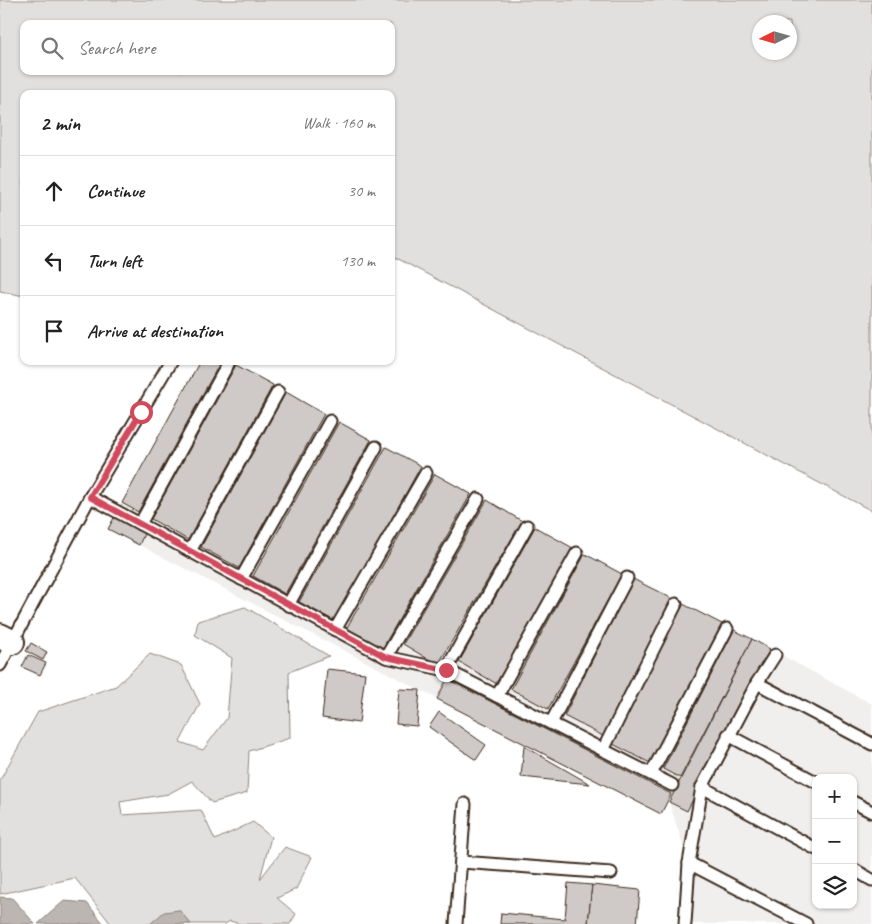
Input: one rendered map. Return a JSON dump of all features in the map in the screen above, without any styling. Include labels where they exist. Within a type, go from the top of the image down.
[{"type":"lane","points":[[0,665],[4,638],[170,365]]},
{"type":"lane","points":[[140,524],[227,365]]},
{"type":"lane","points":[[190,551],[278,392]]},
{"type":"lane","points":[[241,579],[330,421]]},
{"type":"lane","points":[[288,605],[376,447]]},
{"type":"lane","points":[[335,630],[426,473]]},
{"type":"lane","points":[[90,497],[386,657],[446,670],[672,785]]},
{"type":"lane","points":[[386,657],[478,500]]},
{"type":"lane","points":[[446,670],[527,526]]},
{"type":"lane","points":[[497,696],[577,553]]},
{"type":"lane","points":[[551,723],[627,578]]},
{"type":"lane","points":[[603,750],[676,604]]},
{"type":"lane","points":[[651,774],[727,629]]},
{"type":"lane","points":[[684,924],[689,863],[702,787],[728,735],[775,655]]},
{"type":"lane","points":[[757,683],[872,744]]},
{"type":"lane","points":[[728,735],[812,780]]},
{"type":"lane","points":[[702,787],[812,847]]},
{"type":"lane","points":[[456,924],[465,804]]},
{"type":"lane","points":[[857,804],[872,812]]},
{"type":"lane","points":[[461,862],[611,873]]},
{"type":"lane","points":[[689,863],[806,924]]},
{"type":"lane","points":[[857,871],[872,880]]},
{"type":"shaded area","points":[[0,0],[872,0],[872,511],[395,257],[395,90],[20,90],[20,295],[0,291]]},
{"type":"shaded area","points":[[198,365],[237,365],[471,494],[487,500],[522,521],[622,574],[770,649],[872,704],[872,924],[685,924],[689,863],[669,802],[672,794],[661,814],[108,529]]},
{"type":"shaded area","points":[[245,607],[329,656],[289,672],[290,738],[249,751],[247,793],[212,803],[192,781],[168,794],[120,802],[122,815],[201,810],[215,840],[253,822],[271,837],[260,879],[285,847],[312,857],[296,889],[277,898],[296,914],[290,924],[240,924],[230,921],[225,924],[111,924],[75,878],[0,894],[0,780],[38,712],[116,686],[150,654],[181,665],[200,704],[180,742],[203,750],[227,718],[232,658],[195,635],[198,621]]},
{"type":"shaded area","points":[[0,897],[12,898],[35,924],[0,924]]},
{"type":"shaded area","points":[[64,901],[87,903],[104,924],[38,924]]},
{"type":"shaded area","points":[[179,910],[191,924],[150,924],[164,912]]},
{"type":"building","points":[[198,365],[219,365],[138,512],[122,503]]},
{"type":"building","points":[[236,365],[273,385],[188,540],[151,519]]},
{"type":"building","points":[[286,392],[324,414],[239,568],[201,547]]},
{"type":"building","points":[[339,422],[371,440],[285,594],[253,576]]},
{"type":"building","points":[[386,447],[421,466],[335,621],[299,602]]},
{"type":"building","points":[[435,474],[471,494],[382,649],[346,629]]},
{"type":"building","points":[[487,500],[522,521],[438,665],[403,644]]},
{"type":"building","points":[[115,516],[145,532],[139,545],[108,529]]},
{"type":"building","points":[[535,527],[573,548],[497,684],[459,662]]},
{"type":"building","points":[[585,554],[622,574],[548,709],[511,689]]},
{"type":"building","points":[[633,579],[673,599],[603,736],[564,716]]},
{"type":"building","points":[[683,604],[722,624],[650,763],[611,743]]},
{"type":"building","points":[[734,630],[752,639],[680,778],[663,769]]},
{"type":"building","points":[[752,639],[770,649],[687,811],[669,802]]},
{"type":"building","points":[[31,643],[47,652],[43,660],[26,651]]},
{"type":"building","points":[[28,655],[46,663],[40,675],[22,667]]},
{"type":"building","points":[[327,669],[365,673],[359,723],[322,718]]},
{"type":"building","points":[[447,679],[671,794],[661,814],[437,699]]},
{"type":"building","points":[[399,689],[420,690],[417,726],[396,724]]},
{"type":"building","points":[[439,712],[486,745],[476,760],[429,727]]},
{"type":"building","points":[[524,746],[590,784],[521,777]]},
{"type":"building","points":[[568,883],[592,885],[588,924],[500,924],[501,913],[565,919]]},
{"type":"building","points":[[592,885],[640,890],[637,924],[588,924]]},
{"type":"route","points":[[141,412],[90,497],[386,657],[446,670]]}]
